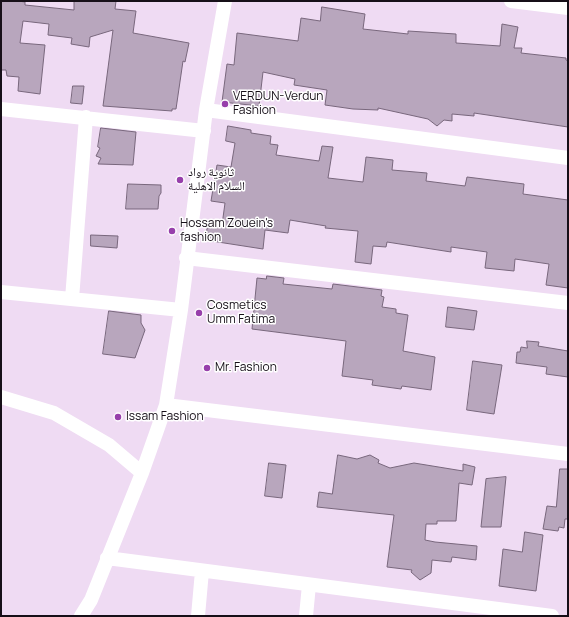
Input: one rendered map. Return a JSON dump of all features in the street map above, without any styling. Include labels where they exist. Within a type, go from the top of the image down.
[{"type":"street","points":[[82,616],[90,600],[142,472],[166,405],[206,110],[225,1]]},
{"type":"street","points":[[511,1],[568,8]]},
{"type":"street","points":[[1,109],[86,117],[204,131]]},
{"type":"street","points":[[206,110],[568,158]]},
{"type":"street","points":[[72,299],[86,117]]},
{"type":"street","points":[[186,258],[568,303]]},
{"type":"street","points":[[1,292],[180,310]]},
{"type":"street","points":[[1,397],[54,413],[109,445],[142,472]]},
{"type":"street","points":[[166,405],[568,454]]},
{"type":"street","points":[[107,558],[552,616]]},
{"type":"street","points":[[198,616],[202,571]]},
{"type":"street","points":[[306,616],[309,585]]},
{"type":"street","points":[[89,616],[90,600]]},
{"type":"building","points":[[1,1],[18,1],[25,2],[25,5],[74,10],[74,1],[116,1],[115,9],[136,11],[133,33],[189,43],[185,62],[183,61],[176,109],[172,109],[172,111],[103,106],[113,30],[90,37],[89,47],[71,44],[72,38],[48,35],[49,24],[23,21],[20,43],[45,45],[40,94],[18,91],[19,77],[7,76],[6,70],[1,70]]},
{"type":"building","points":[[322,7],[365,14],[363,29],[408,34],[408,31],[456,34],[456,43],[500,46],[502,24],[518,27],[514,48],[522,48],[521,53],[566,58],[568,61],[568,127],[474,113],[474,116],[452,114],[452,121],[444,120],[437,126],[428,119],[378,108],[378,110],[353,109],[325,105],[327,90],[294,85],[295,79],[263,72],[259,106],[222,102],[227,64],[234,65],[237,33],[298,41],[301,18],[320,21]]},
{"type":"building","points":[[73,86],[84,86],[82,104],[71,103]]},
{"type":"building","points":[[228,126],[251,130],[251,133],[271,136],[270,144],[278,145],[276,155],[319,161],[322,146],[333,147],[328,178],[363,182],[366,157],[393,160],[392,170],[427,173],[426,181],[465,186],[467,177],[524,184],[523,194],[568,200],[568,288],[546,285],[549,264],[515,259],[514,271],[485,268],[487,252],[451,247],[451,252],[387,242],[386,247],[373,246],[371,264],[355,262],[358,231],[325,228],[326,226],[290,220],[288,233],[265,230],[263,249],[205,240],[208,223],[222,225],[225,203],[211,201],[217,165],[231,167],[235,143],[226,141]]},
{"type":"building","points":[[101,128],[136,132],[133,165],[98,164],[101,158],[96,156],[100,148],[98,147]]},
{"type":"building","points":[[128,184],[161,185],[158,209],[126,209]]},
{"type":"building","points":[[91,235],[118,236],[117,248],[91,246]]},
{"type":"building","points":[[267,276],[284,278],[283,284],[332,289],[333,284],[382,290],[381,296],[384,297],[382,307],[396,309],[396,313],[408,315],[403,351],[435,357],[431,390],[402,386],[401,389],[372,385],[373,380],[342,376],[346,341],[252,329],[257,278],[266,279]]},
{"type":"building","points":[[448,307],[477,311],[474,330],[446,327]]},
{"type":"building","points":[[109,311],[141,315],[141,323],[145,330],[135,358],[103,354]]},
{"type":"building","points":[[527,341],[539,342],[538,346],[568,351],[568,377],[546,374],[547,367],[516,363],[517,352],[520,352],[521,347],[527,348]]},
{"type":"building","points":[[473,361],[502,365],[494,414],[467,410]]},
{"type":"building","points":[[338,455],[357,459],[370,455],[379,460],[378,463],[390,468],[414,463],[463,471],[463,464],[475,467],[472,485],[459,483],[456,521],[437,521],[437,524],[426,524],[425,540],[477,546],[476,560],[452,557],[451,562],[432,560],[431,573],[420,580],[411,572],[412,570],[387,567],[394,515],[317,507],[319,492],[332,494]]},
{"type":"building","points":[[269,463],[286,465],[282,498],[265,496]]},
{"type":"building","points":[[560,469],[568,469],[568,519],[565,519],[564,528],[559,527],[558,531],[543,529],[547,506],[556,507]]},
{"type":"building","points":[[506,477],[501,527],[481,527],[486,479]]},
{"type":"building","points":[[525,532],[543,535],[536,591],[499,586],[503,549],[522,552]]},
{"type":"place","name":"VERDUN-Verdun Fashion","points":[[225,104]]},
{"type":"place","name":"ثانوية رواد السلام الاهلية","points":[[180,180]]},
{"type":"place","name":"Hossam Zouein's fashion","points":[[172,231]]},
{"type":"place","name":"Cosmetics Umm Fatima","points":[[199,313]]},
{"type":"place","name":"Mr. Fashion","points":[[207,368]]},
{"type":"place","name":"Issam Fashion","points":[[118,417]]}]
